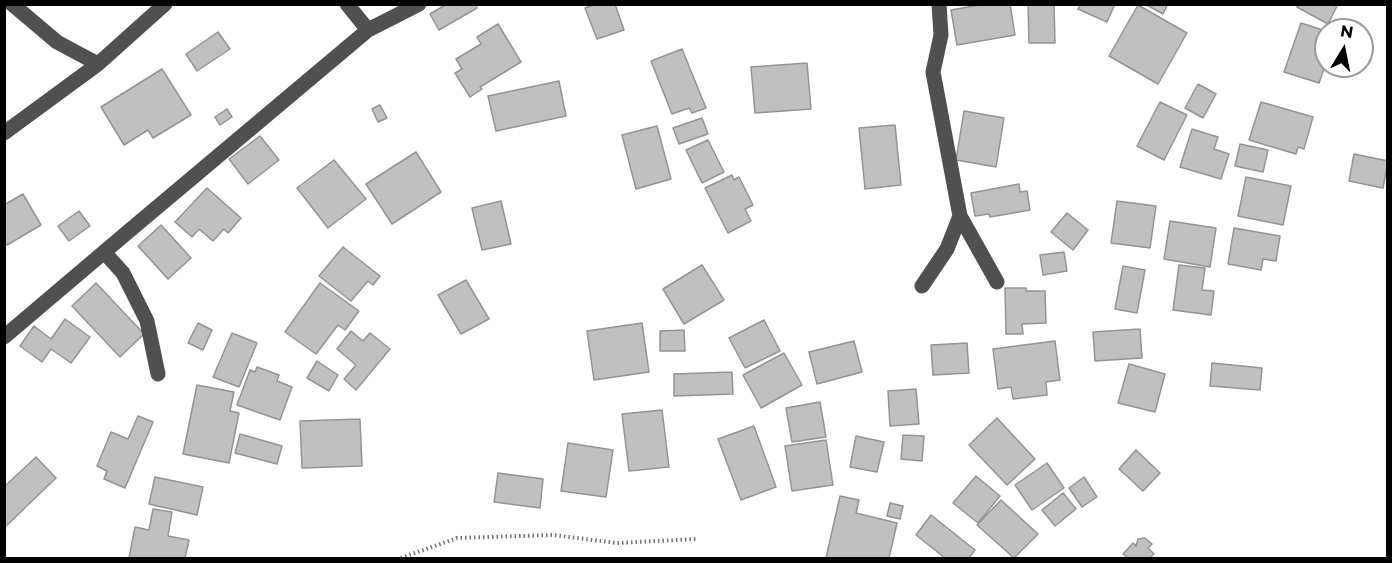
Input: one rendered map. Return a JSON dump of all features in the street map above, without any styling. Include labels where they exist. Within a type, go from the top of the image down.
[{"type":"street","points":[[12,4],[57,42],[98,64]]},
{"type":"street","points":[[4,133],[98,64],[165,4]]},
{"type":"street","points":[[347,4],[368,30]]},
{"type":"street","points":[[4,337],[368,30],[419,4]]},
{"type":"street","points":[[939,4],[941,35],[933,72],[960,216],[997,282]]},
{"type":"street","points":[[922,286],[947,249],[960,216]]},
{"type":"street","points":[[104,252],[123,273],[147,321],[158,374]]},
{"type":"path","points":[[401,558],[457,538],[553,535],[617,543],[696,538]]},
{"type":"building","points":[[447,4],[475,4],[477,8],[439,30],[430,14]]},
{"type":"building","points":[[596,4],[615,4],[624,30],[597,39],[585,8]]},
{"type":"building","points":[[985,4],[1010,4],[1015,35],[957,45],[951,10]]},
{"type":"building","points":[[1028,4],[1054,4],[1055,43],[1029,43]]},
{"type":"building","points":[[1081,4],[1115,4],[1107,22],[1078,9]]},
{"type":"building","points":[[1145,4],[1168,4],[1163,14]]},
{"type":"building","points":[[1298,4],[1338,4],[1331,18],[1317,18],[1297,7]]},
{"type":"building","points":[[1138,5],[1187,33],[1158,84],[1109,56]]},
{"type":"building","points":[[1301,23],[1314,27],[1314,78],[1321,78],[1319,83],[1284,72]]},
{"type":"building","points":[[498,24],[521,62],[480,87],[482,89],[470,97],[455,73],[462,69],[456,59],[481,44],[477,37]]},
{"type":"building","points":[[218,32],[230,49],[197,71],[186,54]]},
{"type":"building","points":[[682,49],[706,108],[692,113],[689,108],[672,114],[651,61]]},
{"type":"building","points":[[807,63],[811,109],[755,113],[751,67]]},
{"type":"building","points":[[162,69],[191,115],[153,138],[148,130],[124,145],[101,107]]},
{"type":"building","points":[[559,81],[566,116],[496,131],[488,96]]},
{"type":"building","points":[[1198,84],[1216,94],[1203,118],[1185,108]]},
{"type":"building","points":[[1160,102],[1187,115],[1164,160],[1137,146]]},
{"type":"building","points":[[1261,102],[1313,117],[1304,149],[1298,147],[1296,154],[1249,140]]},
{"type":"building","points":[[380,105],[387,118],[378,122],[372,109]]},
{"type":"building","points":[[227,109],[232,117],[220,125],[215,117]]},
{"type":"building","points":[[964,111],[1004,118],[996,167],[956,160]]},
{"type":"building","points":[[702,118],[708,134],[679,144],[673,128]]},
{"type":"building","points":[[895,125],[901,185],[865,189],[859,128]]},
{"type":"building","points":[[657,126],[671,179],[636,189],[622,135]]},
{"type":"building","points":[[1192,129],[1218,137],[1214,149],[1229,154],[1221,179],[1180,167]]},
{"type":"building","points":[[260,136],[279,160],[248,184],[229,159]]},
{"type":"building","points":[[708,140],[724,172],[702,183],[686,150]]},
{"type":"building","points":[[1240,144],[1268,150],[1263,172],[1235,166]]},
{"type":"building","points":[[416,152],[441,192],[392,224],[366,184]]},
{"type":"building","points":[[1354,154],[1388,161],[1383,188],[1349,181]]},
{"type":"building","points":[[334,160],[366,199],[328,228],[297,188]]},
{"type":"building","points":[[732,175],[734,180],[739,177],[753,205],[745,209],[751,221],[728,233],[705,188]]},
{"type":"building","points":[[1246,177],[1291,186],[1283,225],[1238,216]]},
{"type":"building","points":[[1019,184],[1020,192],[1027,191],[1030,210],[990,217],[989,214],[975,216],[971,193]]},
{"type":"building","points":[[207,188],[241,218],[228,233],[224,229],[213,241],[199,229],[192,237],[175,222]]},
{"type":"building","points":[[23,194],[41,225],[7,245],[4,241],[4,205]]},
{"type":"building","points":[[501,201],[511,244],[482,250],[472,208]]},
{"type":"building","points":[[1117,201],[1156,206],[1150,248],[1111,243]]},
{"type":"building","points":[[79,211],[90,226],[69,241],[58,226]]},
{"type":"building","points":[[1067,213],[1088,230],[1073,250],[1051,232]]},
{"type":"building","points":[[1170,221],[1216,228],[1210,267],[1164,259]]},
{"type":"building","points":[[161,225],[191,258],[168,279],[138,246]]},
{"type":"building","points":[[1234,228],[1280,236],[1276,261],[1263,259],[1261,270],[1228,264]]},
{"type":"building","points":[[343,247],[380,276],[373,285],[368,281],[351,301],[319,276]]},
{"type":"building","points":[[1064,252],[1067,271],[1043,275],[1040,255]]},
{"type":"building","points":[[702,265],[724,300],[684,324],[663,289]]},
{"type":"building","points":[[1179,265],[1205,268],[1202,290],[1214,291],[1211,315],[1173,310]]},
{"type":"building","points":[[1123,266],[1145,270],[1137,313],[1115,309]]},
{"type":"building","points":[[466,280],[489,319],[461,334],[438,295]]},
{"type":"building","points":[[96,283],[144,334],[120,357],[72,306]]},
{"type":"building","points":[[320,283],[359,311],[345,330],[338,325],[316,354],[285,332]]},
{"type":"building","points":[[1005,288],[1045,291],[1046,323],[1022,324],[1023,334],[1006,334]]},
{"type":"building","points":[[65,319],[90,337],[71,363],[51,349],[42,362],[20,346],[34,326],[51,339]]},
{"type":"building","points":[[764,320],[780,351],[745,368],[729,338]]},
{"type":"building","points":[[198,323],[212,330],[203,350],[188,343]]},
{"type":"building","points":[[642,323],[649,372],[594,380],[587,331]]},
{"type":"building","points":[[1140,329],[1142,358],[1095,361],[1093,332]]},
{"type":"building","points":[[684,330],[685,351],[660,351],[660,331]]},
{"type":"building","points":[[351,331],[363,341],[370,333],[390,349],[356,390],[344,379],[356,365],[337,349]]},
{"type":"building","points":[[232,333],[257,343],[239,387],[213,377]]},
{"type":"building","points":[[854,341],[862,372],[817,384],[809,352]]},
{"type":"building","points":[[1055,341],[1060,380],[1046,382],[1047,395],[1013,399],[1011,387],[998,389],[993,349]]},
{"type":"building","points":[[967,343],[969,373],[933,375],[931,345]]},
{"type":"building","points":[[784,353],[802,385],[761,408],[743,375]]},
{"type":"building","points":[[317,361],[338,375],[329,391],[307,378]]},
{"type":"building","points":[[1212,363],[1262,368],[1260,390],[1210,386]]},
{"type":"building","points":[[1129,364],[1165,374],[1155,412],[1118,403]]},
{"type":"building","points":[[257,367],[279,375],[277,381],[292,387],[280,420],[237,405],[250,370],[255,372]]},
{"type":"building","points":[[732,372],[733,394],[674,396],[674,374]]},
{"type":"building","points":[[197,385],[234,392],[230,411],[239,413],[229,463],[183,454]]},
{"type":"building","points":[[916,389],[919,424],[890,426],[888,391]]},
{"type":"building","points":[[820,402],[826,437],[792,442],[786,408]]},
{"type":"building","points":[[662,410],[669,467],[629,471],[622,414]]},
{"type":"building","points":[[138,416],[153,422],[125,488],[104,479],[107,471],[97,466],[111,432],[128,439]]},
{"type":"building","points":[[997,418],[1035,459],[1007,485],[969,445]]},
{"type":"building","points":[[360,419],[362,466],[302,468],[300,421]]},
{"type":"building","points":[[754,426],[776,487],[741,500],[718,439]]},
{"type":"building","points":[[240,434],[282,446],[277,464],[235,453]]},
{"type":"building","points":[[903,435],[924,436],[922,461],[901,459]]},
{"type":"building","points":[[856,436],[884,442],[877,472],[850,467]]},
{"type":"building","points":[[826,440],[833,485],[792,491],[785,446]]},
{"type":"building","points":[[568,443],[613,450],[606,497],[561,491]]},
{"type":"building","points":[[1136,450],[1160,473],[1143,491],[1119,469]]},
{"type":"building","points":[[36,457],[56,478],[4,528],[4,487]]},
{"type":"building","points":[[1047,463],[1064,488],[1032,510],[1015,485]]},
{"type":"building","points":[[498,473],[543,479],[540,508],[494,502]]},
{"type":"building","points":[[976,476],[1000,496],[978,523],[953,503]]},
{"type":"building","points":[[155,477],[203,487],[197,515],[149,504]]},
{"type":"building","points":[[1084,477],[1097,497],[1082,507],[1069,488]]},
{"type":"building","points":[[1063,493],[1076,509],[1055,526],[1042,510]]},
{"type":"building","points":[[840,496],[859,500],[856,513],[897,523],[889,558],[826,558]]},
{"type":"building","points":[[1001,500],[1038,534],[1014,558],[977,525]]},
{"type":"building","points":[[890,503],[903,506],[900,519],[887,516]]},
{"type":"building","points":[[153,509],[172,512],[168,536],[189,540],[185,558],[129,558],[135,527],[149,530]]},
{"type":"building","points":[[931,515],[975,550],[969,558],[945,558],[916,535]]},
{"type":"building","points":[[1145,538],[1152,544],[1148,548],[1154,554],[1149,558],[1128,558],[1123,554],[1133,543],[1136,546],[1138,539]]}]
